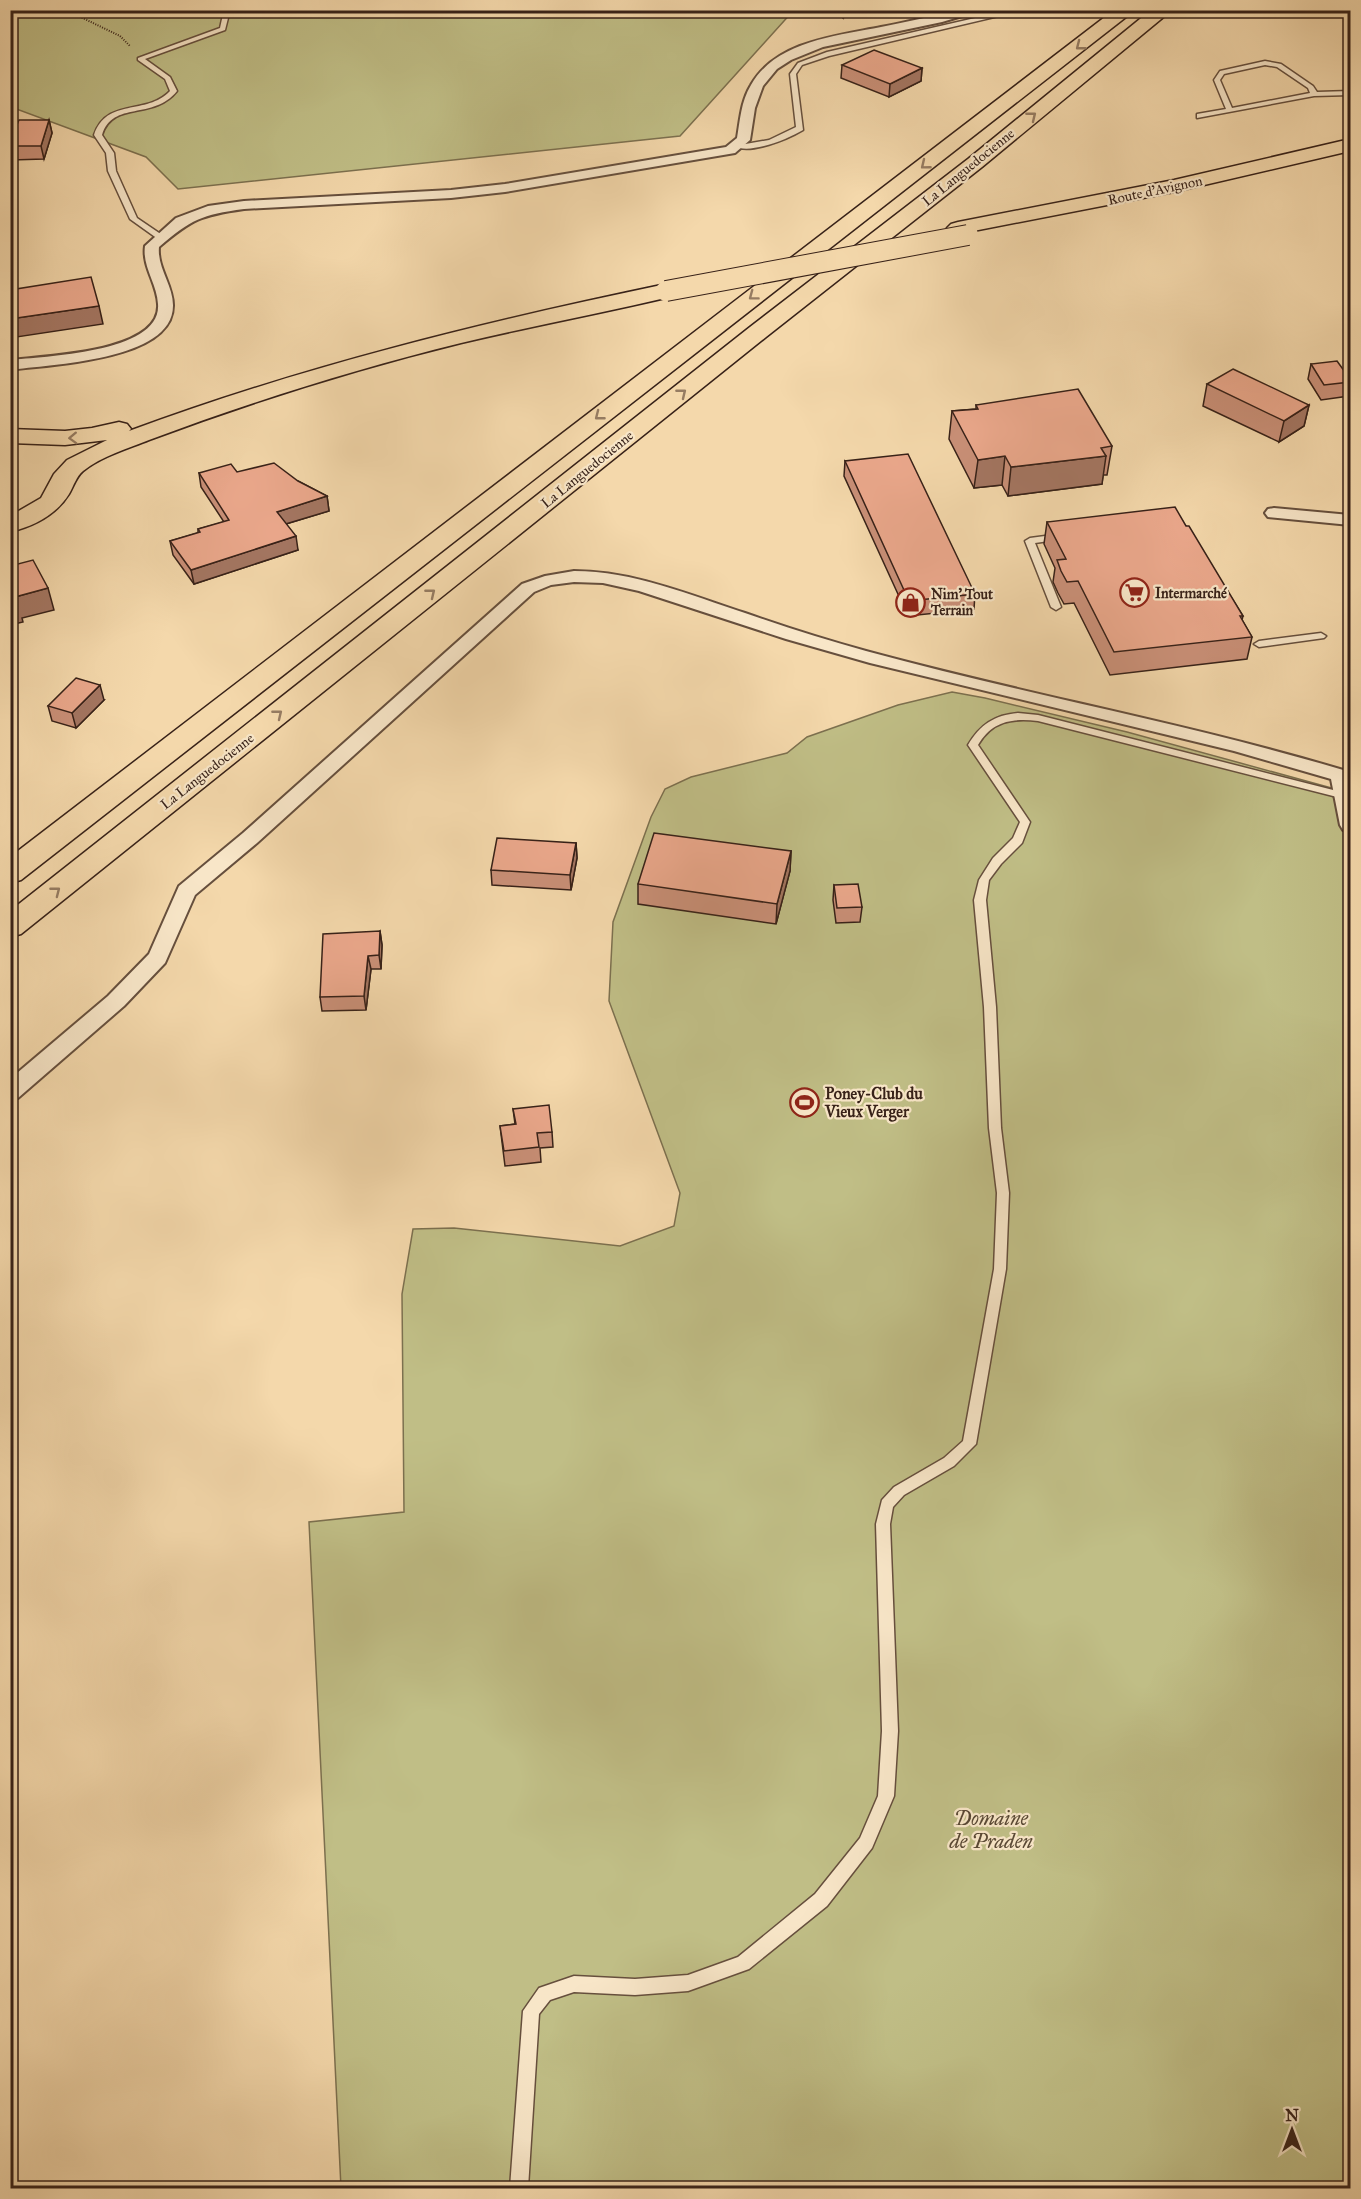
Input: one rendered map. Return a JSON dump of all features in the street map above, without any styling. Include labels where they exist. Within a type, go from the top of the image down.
[{"type":"main road","name":"La Languedocienne","points":[[10,873],[722,320],[1126,10]]},
{"type":"main road","name":"La Languedocienne","points":[[10,927],[975,163],[1163,10]]},
{"type":"main road","name":"Route d'Avignon","points":[[963,231],[1174,186],[1350,145]]},
{"type":"main road","name":"Route d'Avignon","points":[[963,231],[1207,190],[1350,157]]},
{"type":"main road","points":[[1207,190],[1350,165]]},
{"type":"main road","points":[[10,436],[68,438],[109,433],[280,374],[410,337],[557,302],[671,285],[963,231]]},
{"type":"main road","points":[[10,525],[40,511],[57,495],[64,478],[75,465],[101,451],[196,415],[304,379],[460,336],[671,285]]},
{"type":"main road","points":[[10,436],[42,445],[55,454],[63,466],[64,478]]},
{"type":"street","points":[[10,365],[117,350],[151,335],[158,328],[166,304],[151,254],[152,246],[181,221],[208,210],[244,205],[401,198],[504,188],[711,154],[738,146],[743,140],[756,86],[767,72],[784,59],[803,49],[831,41],[976,10]]},
{"type":"street","points":[[1274,513],[1350,520]]},
{"type":"street","points":[[10,1092],[116,1001],[158,958],[186,891],[250,838],[528,588],[550,580],[592,577],[636,585],[706,604],[757,624],[895,664],[1163,727],[1345,783],[1350,825]]},
{"type":"lane","points":[[140,59],[223,29],[227,10]]},
{"type":"lane","points":[[738,146],[758,145],[786,138],[800,128],[793,74],[800,64],[827,54],[1021,10]]},
{"type":"lane","points":[[140,59],[168,78],[174,91],[168,100],[150,108],[120,113],[103,122],[98,135],[110,153],[112,171],[134,219],[161,237]]},
{"type":"lane","points":[[1230,110],[1217,80],[1222,72],[1265,63],[1279,65],[1311,87],[1314,94]]},
{"type":"lane","points":[[1200,116],[1314,94],[1350,93]]},
{"type":"lane","points":[[1056,607],[1030,541],[1076,535]]},
{"type":"lane","points":[[1258,644],[1322,636]]},
{"type":"lane","points":[[519,2188],[531,2011],[545,1994],[574,1984],[635,1987],[688,1983],[743,1963],[821,1900],[866,1843],[886,1796],[890,1731],[883,1524],[887,1504],[899,1491],[949,1462],[969,1444],[1000,1269],[1003,1193],[995,1128],[990,1007],[980,900],[984,880],[997,861],[1018,840],[1025,822],[973,746],[981,730],[994,721],[1018,714],[1345,783]]},
{"type":"path","points":[[66,10],[120,36],[140,59]]},
{"type":"green space","points":[[10,11],[793,11],[680,136],[178,189],[146,157],[11,107]]},
{"type":"green space","name":"Domaine de Praden","points":[[952,692],[1127,732],[1350,793],[1350,2188],[341,2188],[309,1522],[404,1512],[402,1294],[413,1229],[454,1228],[620,1246],[674,1226],[680,1193],[609,1001],[613,922],[651,817],[665,789],[691,777],[787,753],[807,737],[898,705]]},
{"type":"building","points":[[874,50],[922,68],[890,84],[842,65]]},
{"type":"building","points":[[19,120],[49,120],[41,146],[10,146]]},
{"type":"building","points":[[91,277],[99,306],[10,319],[10,290]]},
{"type":"building","points":[[1337,361],[1350,382],[1324,385],[1311,364]]},
{"type":"building","points":[[1233,369],[1309,405],[1284,421],[1207,384]]},
{"type":"building","points":[[1078,389],[1112,446],[1101,448],[1106,456],[1011,467],[1005,456],[978,460],[952,411],[978,409],[976,405]]},
{"type":"building","points":[[908,454],[975,594],[909,601],[845,461]]},
{"type":"building","points":[[274,463],[298,481],[327,496],[277,512],[296,536],[191,570],[170,541],[200,532],[198,529],[229,520],[199,473],[231,464],[237,472]]},
{"type":"building","name":"Intermarché","points":[[1175,507],[1186,526],[1189,526],[1243,616],[1240,616],[1252,637],[1114,652],[1078,581],[1067,582],[1061,571],[1057,560],[1066,559],[1047,522]]},
{"type":"building","points":[[33,560],[48,588],[15,597],[17,600],[10,602],[10,566]]},
{"type":"building","points":[[76,678],[100,685],[72,713],[48,706]]},
{"type":"building","points":[[654,833],[791,851],[777,904],[638,884]]},
{"type":"building","points":[[497,838],[576,843],[570,875],[491,870]]},
{"type":"building","points":[[858,884],[862,907],[837,908],[834,885]]},
{"type":"building","points":[[380,931],[379,955],[368,956],[364,996],[320,997],[323,934]]},
{"type":"building","points":[[549,1105],[552,1132],[537,1133],[539,1147],[504,1151],[500,1126],[516,1124],[513,1109]]},
{"type":"place","name":"Intermarché","points":[[1134,593]]},
{"type":"place","name":"Nim' Tout Terrain","points":[[910,602]]},
{"type":"place","name":"Poney-Club du Vieux Verger","points":[[804,1102]]}]
